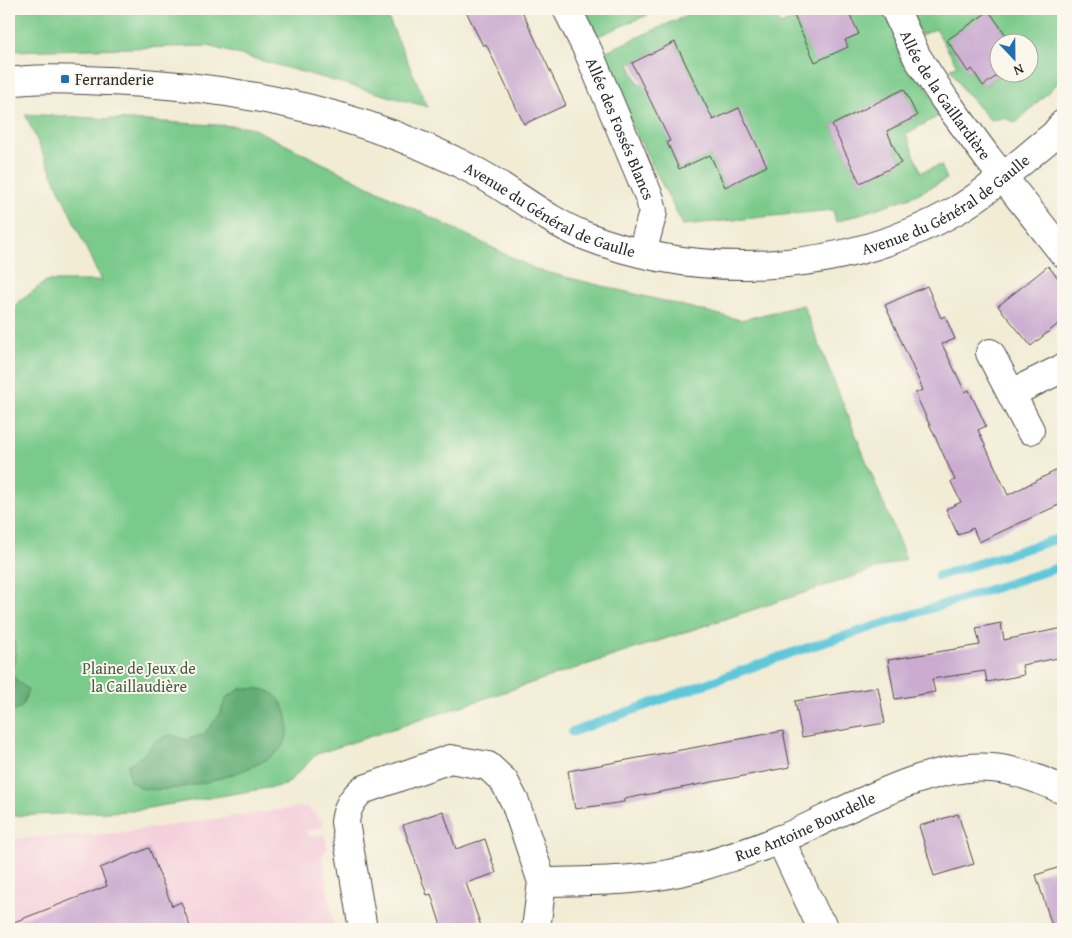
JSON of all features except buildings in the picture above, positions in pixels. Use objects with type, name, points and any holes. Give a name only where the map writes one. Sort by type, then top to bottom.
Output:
[{"type":"street","name":"Allée des Fossés Blancs","points":[[567,9],[588,51],[650,199],[653,212],[642,252]]},
{"type":"street","name":"Allée de la Gaillardière","points":[[895,9],[917,57],[1002,176],[1063,253]]},
{"type":"street","name":"Avenue du Général de Gaulle","points":[[9,82],[65,79],[148,82],[217,90],[303,106],[385,132],[477,172],[579,234],[642,252],[687,262],[733,265],[796,262],[850,253],[910,233],[958,210],[1054,135],[1063,124]]},
{"type":"street","points":[[990,353],[1030,430]]},
{"type":"street","points":[[1012,393],[1063,368]]},
{"type":"street","points":[[363,929],[345,822],[346,810],[362,790],[450,759],[488,766],[504,781],[515,802],[542,882],[536,929]]},
{"type":"street","name":"Rue Antoine Bourdelle","points":[[542,882],[629,880],[663,876],[696,868],[780,839],[909,782],[949,771],[990,767],[1031,775],[1063,790]]},
{"type":"street","points":[[780,839],[816,916],[825,929]]},
{"type":"shaded area","points":[[306,806],[322,821],[323,827],[307,831],[309,837],[324,834],[328,848],[322,856],[334,929],[9,929],[9,839],[117,833]]},
{"type":"green space","points":[[9,9],[384,9],[428,107],[208,46],[9,51]]},
{"type":"green space","points":[[581,9],[612,9],[613,11],[617,9],[662,9],[593,38]]},
{"type":"green space","points":[[701,9],[773,9],[780,25],[795,18],[813,55],[858,34],[847,9],[883,9],[942,114],[906,134],[921,172],[941,165],[947,179],[911,197],[836,222],[833,210],[683,225],[623,108],[600,54]],"holes":[[[675,42],[700,95],[642,83],[639,85],[629,64]],[[904,89],[917,116],[887,131],[901,163],[860,183],[832,125]],[[738,108],[766,166],[725,187],[710,155],[679,169],[667,142]]]},
{"type":"green space","points":[[926,9],[1063,9],[1063,78],[1016,123],[1005,118],[990,120],[964,91],[950,68],[957,66],[936,29],[921,35],[911,17]]},
{"type":"green space","name":"Plaine de Jeux de la Caillaudière","points":[[25,114],[250,127],[537,270],[741,320],[803,305],[906,559],[317,754],[286,785],[130,811],[9,816],[9,310],[46,281],[101,281]]},
{"type":"green space","points":[[9,640],[14,642],[16,659],[11,669],[12,676],[28,690],[22,707],[9,712]]},
{"type":"green space","points":[[242,688],[265,690],[272,693],[283,706],[288,723],[288,732],[282,747],[272,756],[218,779],[177,788],[144,789],[129,780],[128,765],[144,755],[155,741],[170,735],[187,740],[204,734],[220,714],[226,698]]},
{"type":"waterway","points":[[938,576],[1063,537]]},
{"type":"waterway","points":[[572,732],[788,654],[1063,566]]},
{"type":"place","name":"Ferranderie","points":[[65,79]]}]
